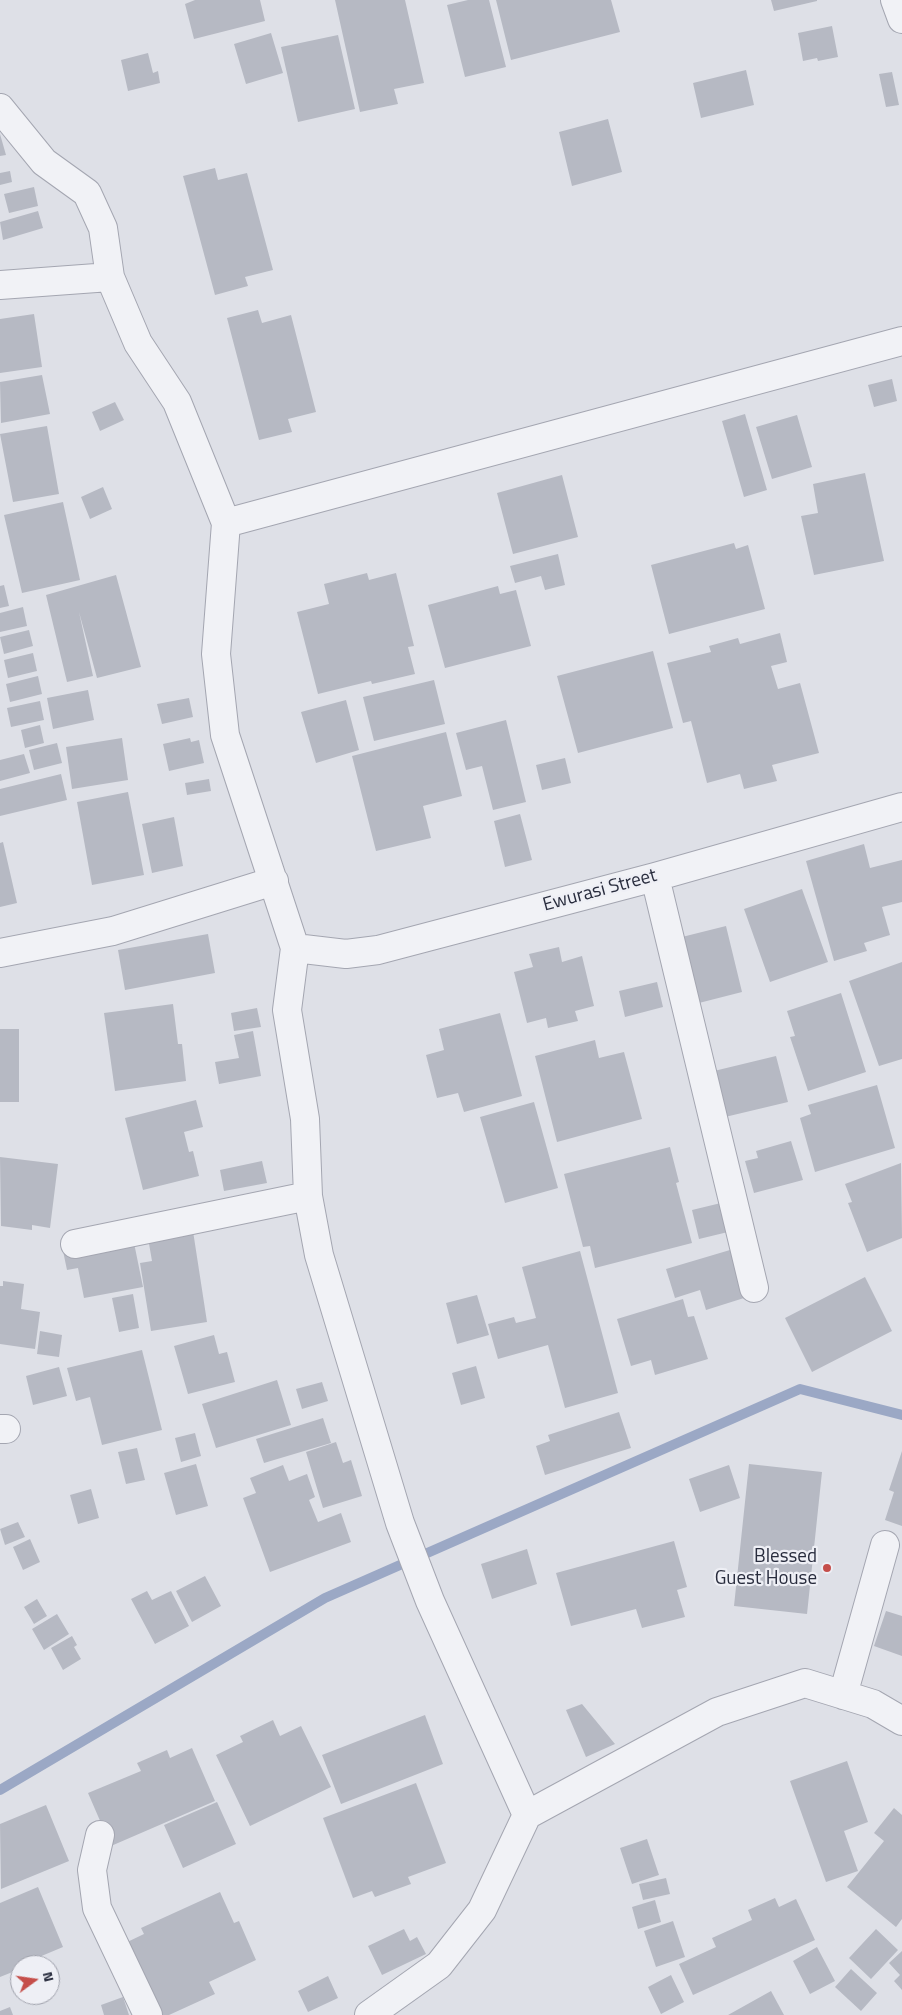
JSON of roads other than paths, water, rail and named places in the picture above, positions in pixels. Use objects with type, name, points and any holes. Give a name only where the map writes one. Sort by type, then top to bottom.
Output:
[{"type":"street","points":[[895,0],[902,19]]},
{"type":"street","points":[[0,108],[44,162],[87,193],[103,228],[110,277],[138,344],[177,402],[226,523],[216,654],[225,736],[295,948],[287,1010],[305,1119],[308,1196],[321,1264],[400,1523],[430,1601],[528,1815]]},
{"type":"street","points":[[0,284],[110,277]]},
{"type":"street","points":[[226,523],[902,341]]},
{"type":"street","name":"Ewurasi Street","points":[[295,948],[346,954],[378,950],[655,877],[902,807]]},
{"type":"street","points":[[655,877],[754,1288]]},
{"type":"street","points":[[0,952],[113,931],[274,881]]},
{"type":"street","points":[[75,1244],[308,1196]]},
{"type":"street","points":[[842,1694],[885,1545]]},
{"type":"street","points":[[369,2015],[439,1965],[482,1910],[528,1815],[717,1712],[805,1683],[872,1704],[902,1721]]},
{"type":"street","points":[[100,1835],[92,1870],[97,1908],[148,2015]]},
{"type":"waterway","points":[[0,1790],[325,1598],[800,1389],[902,1415]]},
{"type":"place","name":"Blessed Guest House","points":[[827,1568]]}]
